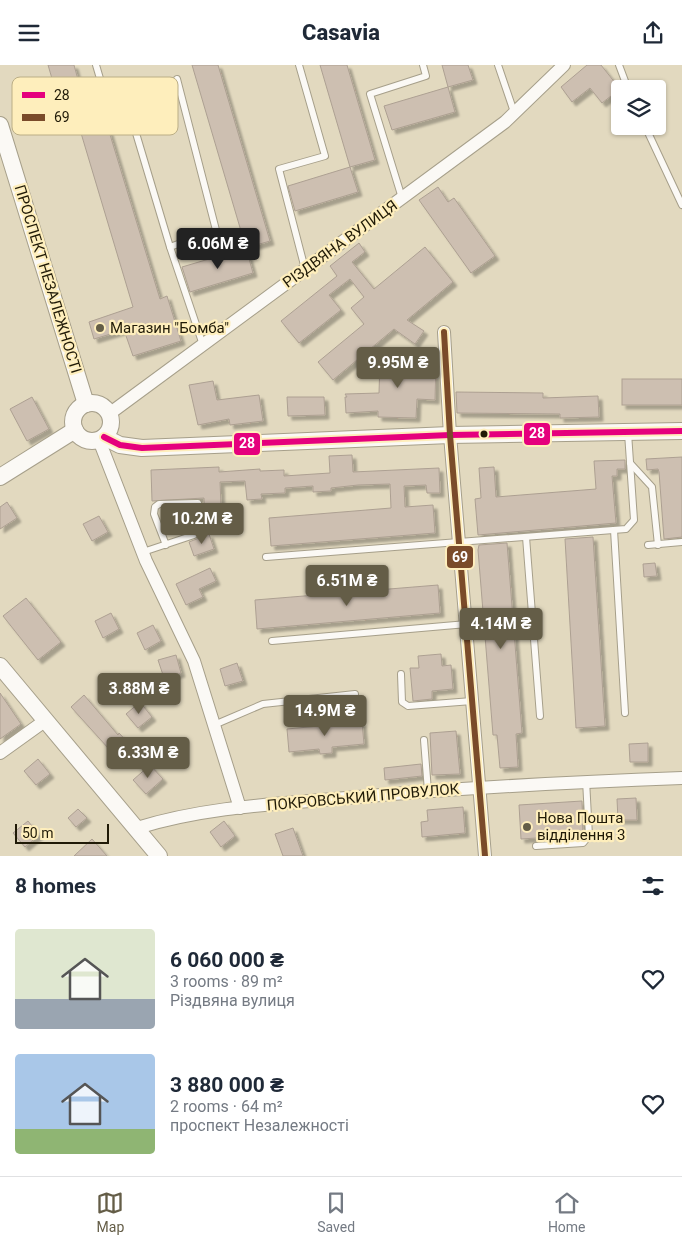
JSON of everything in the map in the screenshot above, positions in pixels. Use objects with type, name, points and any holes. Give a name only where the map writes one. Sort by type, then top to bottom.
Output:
[{"type":"street","name":"РІЗДВЯНА ВУЛИЦЯ","points":[[109,414],[505,122],[564,65]]},
{"type":"street","name":"ПРОСПЕКТ НЕЗАЛЕЖНОСТІ","points":[[0,125],[5,158],[86,405]]},
{"type":"street","points":[[444,333],[450,435],[485,856]]},
{"type":"street","points":[[101,438],[110,429],[109,414],[97,404],[81,407],[74,417],[75,429],[88,440],[101,438],[120,445],[142,448],[450,435],[682,431]]},
{"type":"street","points":[[0,477],[75,429]]},
{"type":"street","points":[[101,438],[143,552],[194,661],[240,808]]},
{"type":"street","points":[[0,665],[159,856]]},
{"type":"street","points":[[0,753],[46,719]]},
{"type":"street","name":"ПОКРОВСЬКИЙ ПРОВУЛОК","points":[[137,828],[160,821],[240,808],[480,787],[682,778]]},
{"type":"lane","points":[[96,65],[100,77]]},
{"type":"lane","points":[[299,65],[325,155],[278,169],[305,269]]},
{"type":"lane","points":[[402,198],[370,94],[426,77],[423,65]]},
{"type":"lane","points":[[498,65],[514,112]]},
{"type":"lane","points":[[619,65],[625,80]]},
{"type":"lane","points":[[170,247],[216,230],[178,83]]},
{"type":"lane","points":[[137,135],[170,247],[203,345]]},
{"type":"lane","points":[[649,135],[682,205]]},
{"type":"lane","points":[[266,557],[626,529],[634,520],[627,432]]},
{"type":"lane","points":[[630,463],[652,487],[658,545]]},
{"type":"lane","points":[[143,552],[166,545],[198,532],[201,522],[198,503],[159,504],[154,507],[154,514],[166,545]]},
{"type":"lane","points":[[614,530],[625,713]]},
{"type":"lane","points":[[526,537],[540,716]]},
{"type":"lane","points":[[648,545],[682,543]]},
{"type":"lane","points":[[272,641],[467,624]]},
{"type":"lane","points":[[401,674],[402,702],[408,706],[473,701]]},
{"type":"lane","points":[[214,725],[263,704],[356,694]]},
{"type":"lane","points":[[424,740],[428,791]]},
{"type":"lane","points":[[536,846],[583,843],[587,840],[589,836],[586,776]]},
{"type":"building","points":[[48,65],[74,65],[77,77],[52,77]]},
{"type":"building","points":[[192,65],[218,65],[270,241],[246,248]]},
{"type":"building","points":[[320,65],[347,65],[375,160],[350,167]]},
{"type":"building","points":[[442,65],[468,65],[473,80],[448,87]]},
{"type":"building","points":[[587,65],[601,65],[613,80],[611,80],[611,96],[602,103],[590,88],[572,102],[561,87]]},
{"type":"building","points":[[448,87],[455,112],[392,130],[384,106]]},
{"type":"building","points":[[82,135],[110,135],[160,299],[167,296],[181,341],[133,356],[124,330],[94,339],[89,322],[133,307]]},
{"type":"building","points":[[350,167],[358,192],[295,211],[288,186]]},
{"type":"building","points":[[438,187],[448,202],[454,198],[495,256],[471,273],[419,200]]},
{"type":"building","points":[[359,243],[365,252],[352,262],[374,289],[425,247],[453,282],[407,320],[424,331],[415,344],[394,329],[333,380],[318,362],[364,324],[351,308],[364,297],[350,279],[329,295],[341,310],[299,343],[281,321],[337,276],[330,266]]},
{"type":"building","points":[[246,248],[253,273],[190,292],[182,267]]},
{"type":"building","points":[[380,359],[436,360],[435,400],[417,399],[416,418],[378,417],[378,411],[346,413],[345,397],[347,397],[345,394],[379,393]]},
{"type":"building","points":[[622,379],[682,379],[682,405],[622,405]]},
{"type":"building","points":[[213,381],[217,400],[259,395],[263,421],[230,425],[229,419],[198,425],[189,385]]},
{"type":"building","points":[[456,392],[543,393],[543,398],[598,396],[599,417],[560,418],[560,414],[457,413]]},
{"type":"building","points":[[32,397],[49,429],[27,441],[10,409]]},
{"type":"building","points":[[287,397],[324,397],[325,415],[288,416]]},
{"type":"building","points":[[352,455],[353,472],[439,468],[440,493],[427,493],[426,485],[404,486],[405,507],[433,505],[435,533],[271,546],[269,518],[391,508],[390,484],[358,485],[331,488],[331,491],[313,492],[313,486],[285,488],[285,493],[261,494],[262,499],[247,500],[245,481],[220,482],[222,528],[205,529],[204,498],[152,501],[151,470],[219,467],[219,472],[260,469],[260,471],[284,470],[284,476],[330,473],[329,456]]},
{"type":"building","points":[[682,457],[682,537],[664,539],[659,472],[658,469],[647,470],[646,459]]},
{"type":"building","points":[[625,460],[625,469],[617,469],[617,476],[612,476],[616,523],[478,535],[475,499],[481,498],[479,468],[494,467],[496,497],[596,489],[594,461]]},
{"type":"building","points":[[7,502],[17,518],[0,529],[0,507]]},
{"type":"building","points":[[99,516],[108,532],[92,541],[83,524]]},
{"type":"building","points":[[209,534],[214,549],[194,556],[189,542]]},
{"type":"building","points":[[593,537],[605,726],[576,728],[565,539]]},
{"type":"building","points":[[507,543],[522,733],[516,734],[518,767],[500,768],[497,735],[493,735],[478,550],[479,545]]},
{"type":"building","points":[[655,563],[657,576],[644,577],[643,564]]},
{"type":"building","points":[[210,568],[216,581],[199,589],[203,597],[186,605],[176,584]]},
{"type":"building","points":[[438,585],[440,613],[257,629],[255,600]]},
{"type":"building","points":[[26,598],[61,642],[38,660],[3,616]]},
{"type":"building","points":[[111,613],[119,629],[103,638],[95,621]]},
{"type":"building","points":[[153,625],[161,641],[145,650],[137,633]]},
{"type":"building","points":[[441,654],[442,666],[451,665],[453,689],[432,691],[432,699],[413,701],[410,668],[419,668],[418,656]]},
{"type":"building","points":[[176,655],[181,673],[164,678],[158,660]]},
{"type":"building","points":[[237,663],[243,681],[225,686],[220,669]]},
{"type":"building","points":[[0,693],[21,724],[0,739]]},
{"type":"building","points":[[84,695],[118,735],[119,733],[132,747],[118,759],[71,707]]},
{"type":"building","points":[[140,702],[152,717],[138,728],[126,714]]},
{"type":"building","points":[[362,722],[364,744],[332,747],[332,753],[320,754],[319,749],[289,752],[287,729]]},
{"type":"building","points":[[456,731],[460,774],[432,775],[430,733]]},
{"type":"building","points":[[648,743],[648,762],[630,762],[629,744]]},
{"type":"building","points":[[38,759],[50,774],[36,785],[24,771]]},
{"type":"building","points":[[421,764],[422,776],[385,780],[384,768]]},
{"type":"building","points":[[150,765],[163,779],[146,794],[133,780]]},
{"type":"building","points":[[636,798],[637,820],[618,820],[617,799]]},
{"type":"building","points":[[582,801],[583,835],[521,839],[519,805]]},
{"type":"building","points":[[463,807],[465,833],[422,837],[421,822],[428,821],[427,810]]},
{"type":"building","points":[[78,809],[87,818],[76,827],[68,818]]},
{"type":"building","points":[[28,821],[39,835],[25,847],[13,833]]},
{"type":"building","points":[[224,821],[235,836],[221,847],[210,832]]},
{"type":"building","points":[[293,828],[303,856],[283,856],[275,834]]},
{"type":"building","points":[[92,839],[107,856],[74,856]]},
{"type":"transit line","name":"69","points":[[444,332],[450,435],[485,856]]},
{"type":"transit line","name":"28","points":[[104,437],[120,445],[142,448],[450,435],[682,431]]},
{"type":"place","name":"Магазин \"Бомба\"","points":[[100,328]]},
{"type":"place","name":"Нова Пошта відділення 3","points":[[527,827]]}]
